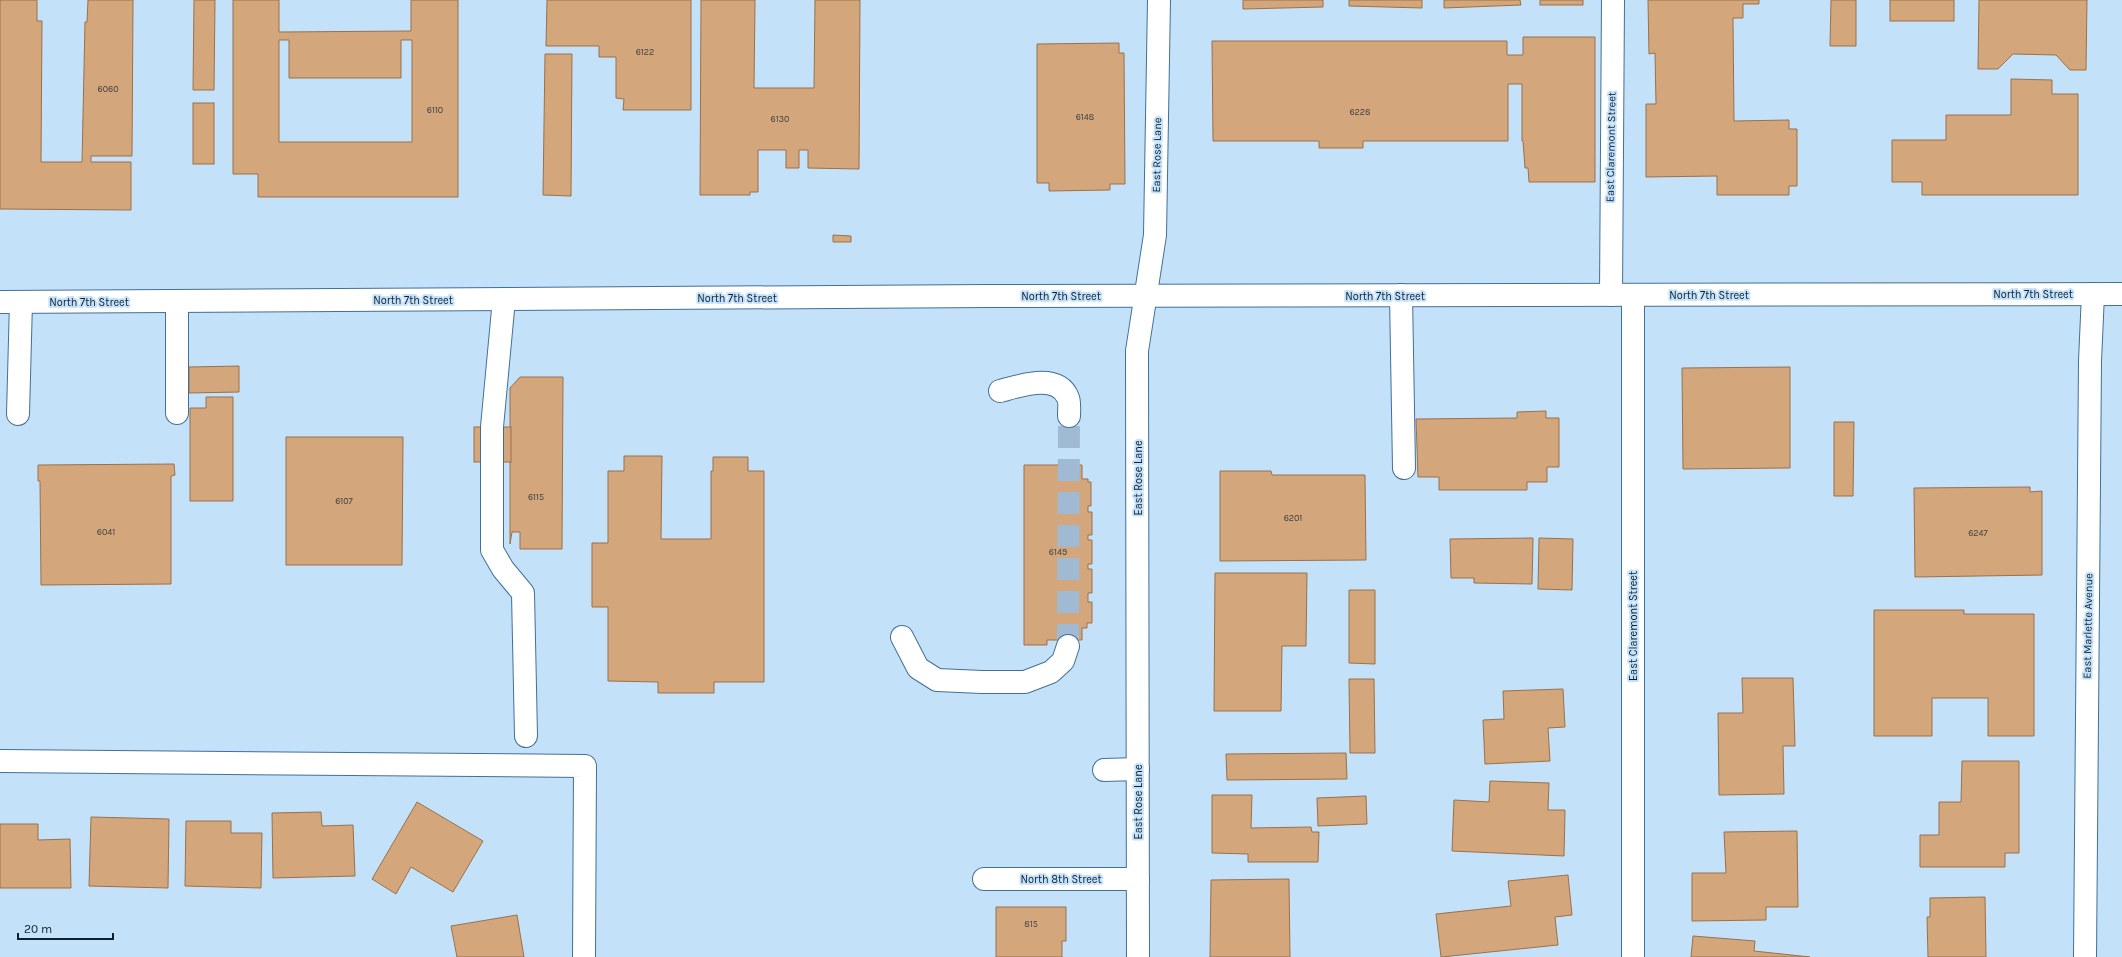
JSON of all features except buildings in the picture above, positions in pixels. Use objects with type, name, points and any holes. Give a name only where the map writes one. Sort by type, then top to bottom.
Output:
[{"type":"street","name":"East Rose Lane","points":[[1138,957],[1138,351],[1155,235],[1159,0]]},
{"type":"street","name":"East Claremont Street","points":[[1611,295],[1613,0]]},
{"type":"street","name":"East Marlette Avenue","points":[[2085,957],[2090,361],[2093,294]]},
{"type":"street","name":"North 7th Street","points":[[10,302],[1402,295],[2122,294]]},
{"type":"street","points":[[1402,295],[1404,468]]},
{"type":"street","name":"East Claremont Street","points":[[1633,295],[1633,957]]},
{"type":"street","points":[[504,299],[492,427],[492,550],[503,569],[523,593],[526,736]]},
{"type":"street","points":[[178,301],[178,413]]},
{"type":"street","points":[[10,302],[18,414]]},
{"type":"street","points":[[1000,391],[1023,384],[1042,382],[1058,386],[1068,398],[1069,416]]},
{"type":"street","points":[[902,637],[918,668],[937,680],[1025,682],[1051,672],[1063,661],[1068,646]]},
{"type":"street","points":[[0,761],[585,766],[584,957]]},
{"type":"street","points":[[1104,770],[1138,769]]},
{"type":"street","name":"North 8th Street","points":[[984,879],[1138,879]]},
{"type":"tunnel","points":[[1068,646],[1069,416]]}]
